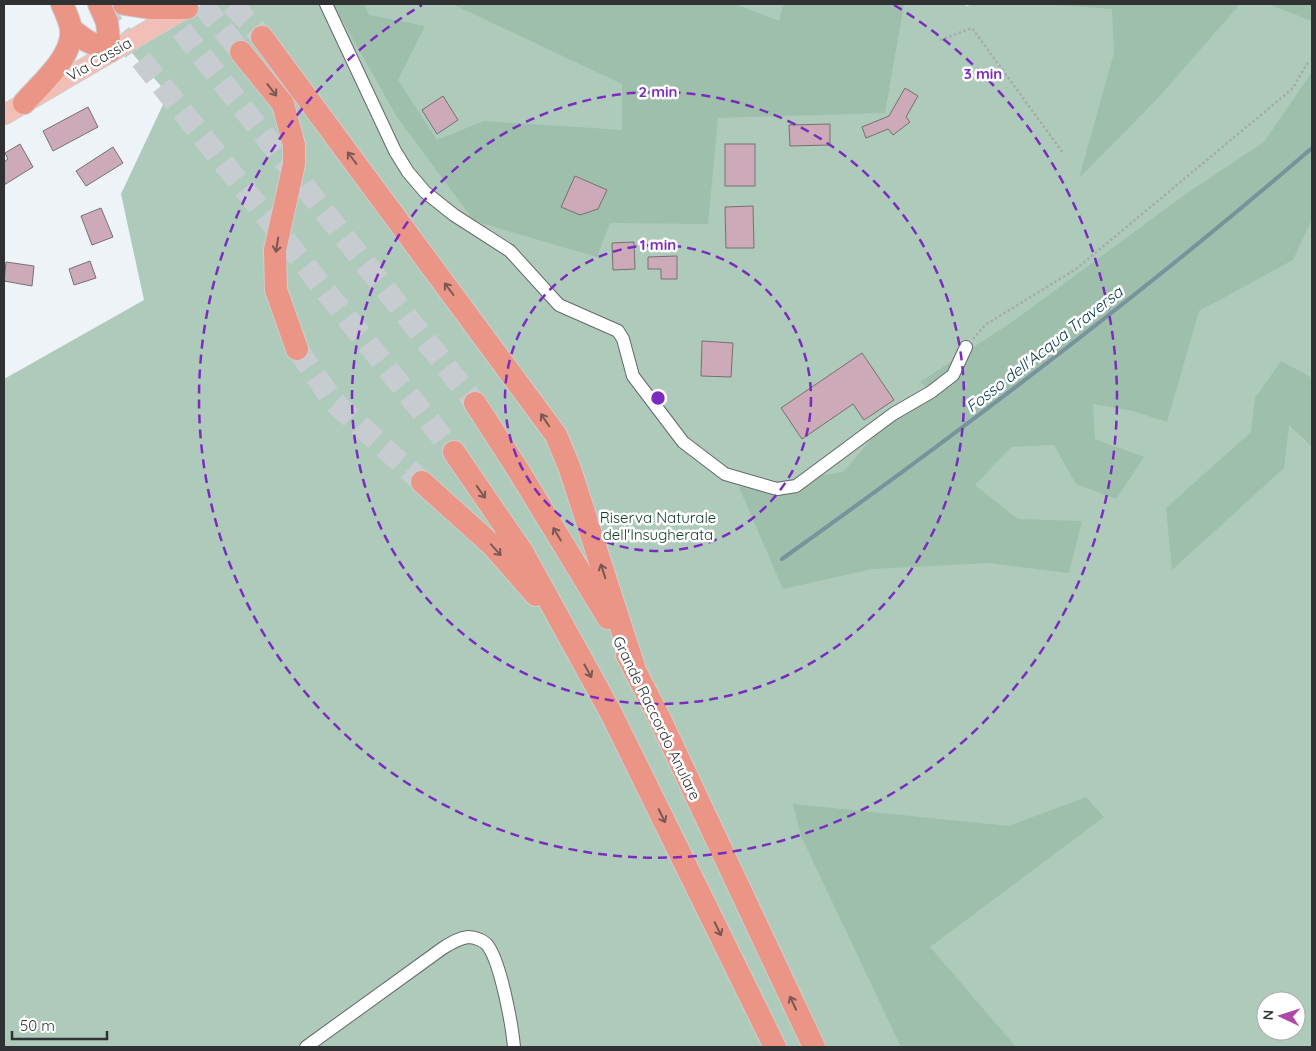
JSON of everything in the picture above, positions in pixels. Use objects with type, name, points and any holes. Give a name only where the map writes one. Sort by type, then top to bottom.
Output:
[{"type":"highway","points":[[62,4],[72,30],[87,41],[110,51],[107,22],[99,4]]},
{"type":"highway","points":[[124,4],[150,8],[191,6]]},
{"type":"highway","points":[[24,103],[67,51],[72,30]]},
{"type":"highway","points":[[262,37],[556,435],[570,470],[634,667]]},
{"type":"highway","points":[[242,52],[283,104],[294,145],[294,164],[275,250],[276,290],[297,349]]},
{"type":"highway","name":"Grande Raccordo Anulare","points":[[475,403],[598,600],[634,667],[814,1047]]},
{"type":"highway","points":[[454,452],[523,553],[611,713],[775,1047]]},
{"type":"highway","points":[[422,482],[492,546],[564,628]]},
{"type":"main road","name":"Via Cassia","points":[[4,115],[110,51],[191,6]]},
{"type":"street","points":[[326,4],[375,104],[391,143],[408,172],[441,206],[510,251],[560,305],[618,331],[623,339],[631,372],[642,390],[683,442],[725,474],[777,489],[796,486],[893,414],[931,392],[953,375],[966,347]]},
{"type":"street","points":[[306,1047],[443,948],[468,937],[478,939],[488,945],[492,953],[502,986],[514,1047]]},
{"type":"path","points":[[940,40],[972,28],[1063,153]]},
{"type":"path","points":[[966,347],[985,325],[1076,269],[1292,89],[1307,64],[1312,62]]},
{"type":"green space","name":"Riserva Naturale dell'Insugherata","points":[[210,4],[963,4],[967,6],[973,4],[1312,4],[1312,1047],[4,1047],[4,379],[144,300],[121,194],[168,94],[131,52]]},
{"type":"green space","points":[[333,4],[365,4],[369,15],[425,26],[398,80],[437,140],[484,121],[622,130],[622,84],[452,4],[735,4],[779,21],[783,4],[904,4],[885,113],[718,118],[708,224],[610,223],[597,257],[474,221],[397,117]]},
{"type":"green space","points":[[1043,4],[1240,4],[1158,98],[1079,178],[1114,53],[1112,9]]},
{"type":"green space","points":[[1268,4],[1312,4],[1312,21]]},
{"type":"green space","points":[[1312,72],[1312,219],[1293,260],[1199,311],[1167,422],[1133,411],[1093,404],[1095,439],[1144,457],[1116,499],[1076,484],[1054,445],[1011,447],[975,485],[1018,519],[1082,521],[1069,573],[989,563],[872,569],[783,589],[739,487],[843,472],[893,414],[931,392],[920,382],[1015,320],[1183,196],[1264,142]]},
{"type":"green space","points":[[1281,361],[1312,378],[1312,447],[1289,425],[1284,468],[1172,570],[1166,508],[1251,432],[1255,398]]},
{"type":"green space","points":[[1086,797],[1104,817],[930,947],[1016,1047],[901,1047],[801,836],[793,804],[1009,826]]},
{"type":"building","points":[[905,88],[918,96],[906,117],[910,122],[893,135],[888,129],[866,138],[862,127],[889,116]]},
{"type":"building","points":[[443,96],[458,120],[437,134],[422,110]]},
{"type":"building","points":[[88,107],[98,127],[53,151],[43,131]]},
{"type":"building","points":[[830,124],[830,145],[790,146],[789,125]]},
{"type":"building","points":[[20,144],[33,167],[4,185],[4,162],[8,159],[5,153]]},
{"type":"building","points":[[725,144],[755,144],[755,186],[725,186]]},
{"type":"building","points":[[113,147],[123,163],[86,186],[76,171]]},
{"type":"building","points":[[575,176],[607,190],[598,209],[580,215],[561,207]]},
{"type":"building","points":[[753,206],[754,248],[726,248],[725,207]]},
{"type":"building","points":[[101,208],[113,237],[92,245],[81,216]]},
{"type":"building","points":[[634,242],[635,269],[613,270],[612,243]]},
{"type":"building","points":[[677,256],[677,279],[661,279],[661,269],[648,269],[648,257]]},
{"type":"building","points":[[90,261],[96,278],[74,285],[69,269]]},
{"type":"building","points":[[6,262],[34,266],[32,286],[4,281]]},
{"type":"building","points":[[702,341],[733,343],[731,377],[701,376]]},
{"type":"building","points":[[862,353],[894,400],[864,420],[853,404],[802,439],[781,408]]},
{"type":"waterway","name":"Fosso dell'Acqua Traversa","points":[[782,559],[985,410],[1118,308],[1312,148]]},
{"type":"tunnel","points":[[161,4],[475,403]]},
{"type":"tunnel","points":[[202,4],[241,52]]},
{"type":"tunnel","points":[[232,4],[262,37]]},
{"type":"tunnel","points":[[100,8],[454,452]]},
{"type":"tunnel","points":[[297,349],[334,402],[422,482]]}]
